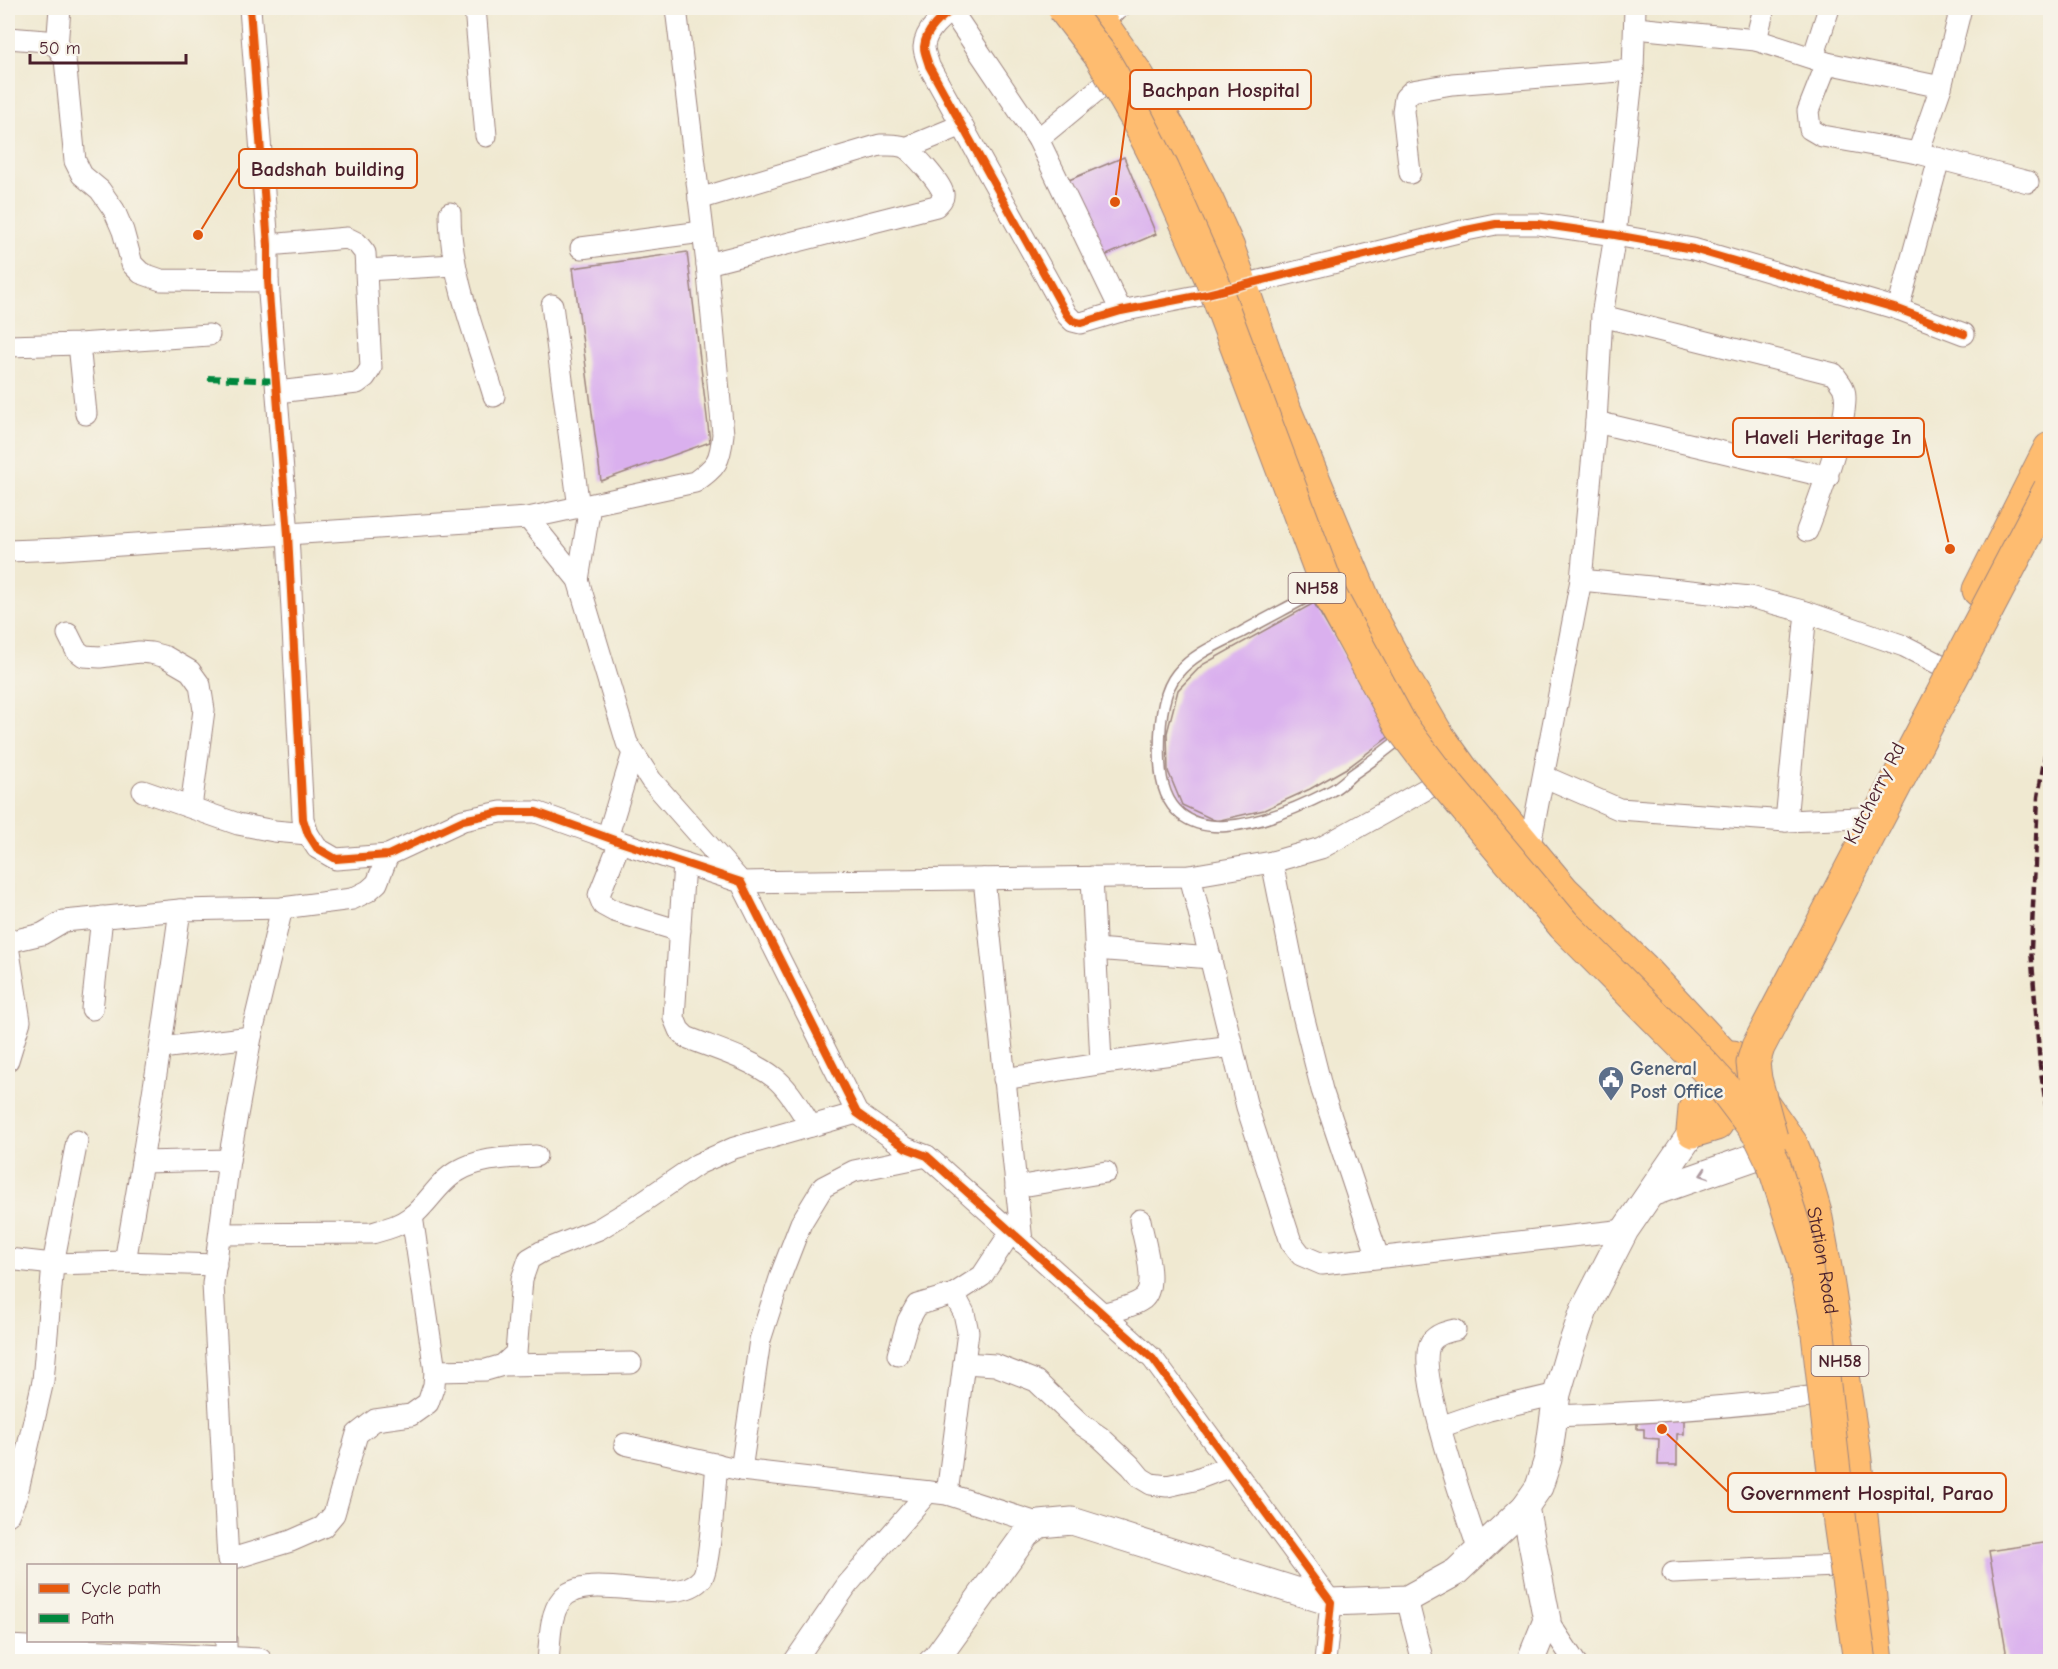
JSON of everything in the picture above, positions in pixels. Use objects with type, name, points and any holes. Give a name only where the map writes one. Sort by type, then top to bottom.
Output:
[{"type":"highway","name":"NH58","points":[[1054,8],[1068,24],[1107,82],[1148,160],[1207,294],[1318,591],[1350,653],[1400,739],[1530,850],[1563,891],[1642,968],[1738,1070]]},
{"type":"highway","points":[[1064,8],[1101,56],[1163,170],[1212,280],[1330,595],[1401,726],[1435,771],[1564,925],[1726,1090],[1760,1135],[1773,1162],[1804,1258],[1818,1334],[1840,1523],[1860,1662]]},
{"type":"highway","name":"NH58","points":[[1097,10],[1177,142],[1208,201],[1242,285],[1285,411],[1369,613],[1408,687],[1437,735],[1447,777],[1496,862],[1551,924],[1719,1098]]},
{"type":"highway","points":[[1097,10],[1130,82],[1171,153],[1211,242],[1324,540],[1350,598],[1406,708],[1446,765],[1507,842],[1579,923],[1715,1057],[1763,1110]]},
{"type":"highway","name":"Kutcherry Rd","points":[[1738,1070],[1764,1009],[1860,818],[2050,450]]},
{"type":"highway","points":[[1870,1662],[1830,1345],[1813,1248],[1767,1128],[1753,1063],[1758,1047],[2050,489]]},
{"type":"highway","points":[[1693,1131],[1716,1124],[1719,1098],[1738,1070],[1778,1034],[1941,728],[2050,514]]},
{"type":"highway","name":"Station Road","points":[[1738,1070],[1791,1144],[1805,1178],[1815,1213],[1854,1452],[1877,1662]]},
{"type":"highway","name":"Station Road","points":[[1719,1098],[1757,1156],[1771,1183],[1787,1227],[1804,1298],[1848,1662]]},
{"type":"street","points":[[57,47],[60,8]]},
{"type":"street","points":[[250,8],[288,535],[303,819],[308,834],[317,848],[336,859],[388,855],[463,820],[501,812],[536,812],[741,882],[1190,876],[1272,862],[1321,848],[1447,777]]},
{"type":"street","points":[[475,8],[486,136]]},
{"type":"street","points":[[8,551],[528,518],[695,482],[714,468],[722,448],[723,434],[707,264],[676,8]]},
{"type":"street","points":[[1756,40],[1764,8]]},
{"type":"street","points":[[1829,8],[1808,111],[1810,129],[1821,136],[1918,153],[2028,182]]},
{"type":"street","points":[[1918,153],[1941,87],[1959,8]]},
{"type":"street","points":[[1121,311],[1038,139],[952,9],[933,26],[927,35],[924,47],[929,66],[1067,315],[1073,321],[1081,323],[1121,311],[1207,294],[1466,230],[1496,224],[1538,224],[1693,249],[1898,309],[1964,334]]},
{"type":"street","points":[[1530,850],[1581,580],[1596,422],[1602,316],[1615,235],[1633,70],[1636,18],[1756,40],[1820,60],[1941,87]]},
{"type":"street","points":[[8,38],[46,41],[57,47],[65,59],[75,161],[82,175],[100,190],[114,210],[123,231],[132,264],[141,273],[161,280],[268,281]]},
{"type":"street","points":[[1410,173],[1403,111],[1405,98],[1412,91],[1452,84],[1633,70]]},
{"type":"street","points":[[1038,139],[1107,82]]},
{"type":"street","points":[[906,148],[962,125]]},
{"type":"street","points":[[699,199],[880,146],[894,144],[906,148],[939,184],[943,193],[942,200],[936,206],[707,264]]},
{"type":"street","points":[[1898,309],[1940,159]]},
{"type":"street","points":[[450,213],[450,234],[455,265],[494,396]]},
{"type":"street","points":[[581,248],[702,232]]},
{"type":"street","points":[[268,244],[346,238],[357,243],[365,254],[366,270],[371,368],[365,377],[357,383],[277,393]]},
{"type":"street","points":[[366,270],[455,265]]},
{"type":"street","points":[[552,305],[585,507],[578,580]]},
{"type":"street","points":[[1602,316],[1702,339],[1834,374],[1845,391],[1844,409],[1828,477],[1807,531]]},
{"type":"street","points":[[8,345],[79,344],[209,335]]},
{"type":"street","points":[[79,344],[86,414]]},
{"type":"street","points":[[1596,422],[1828,477]]},
{"type":"street","points":[[528,518],[578,580],[627,743],[651,780],[741,882],[857,1113],[906,1148],[927,1156],[1153,1359],[1331,1602],[1325,1662]]},
{"type":"street","points":[[1581,580],[1750,597],[1806,612],[1905,646],[1941,665]]},
{"type":"street","points":[[1786,821],[1806,612]]},
{"type":"street","points":[[68,634],[76,650],[84,656],[151,653],[166,657],[190,671],[200,685],[204,710],[191,807]]},
{"type":"street","points":[[633,753],[599,895],[603,905],[614,911],[680,931]]},
{"type":"street","points":[[1545,777],[1619,809],[1786,821],[1860,818]]},
{"type":"street","points":[[143,790],[238,824],[274,831],[308,834]]},
{"type":"street","points":[[8,1060],[20,1021],[8,944],[42,934],[64,921],[180,910],[282,908],[352,899],[368,891],[377,883],[388,855]]},
{"type":"street","points":[[1272,862],[1303,1014],[1322,1089],[1378,1257]]},
{"type":"street","points":[[684,863],[675,1018],[680,1030],[686,1037],[756,1066],[776,1079],[811,1126]]},
{"type":"street","points":[[1190,876],[1247,1107],[1291,1242],[1301,1255],[1322,1264],[1626,1230]]},
{"type":"street","points":[[1092,877],[1101,1063]]},
{"type":"street","points":[[898,1355],[908,1321],[917,1305],[954,1294],[982,1276],[1017,1237],[1016,1187],[984,879]]},
{"type":"street","points":[[282,908],[252,1037],[229,1160],[213,1284],[228,1563],[323,1527],[334,1514],[357,1434],[375,1420],[411,1415],[428,1403],[434,1385],[435,1371],[412,1216]]},
{"type":"street","points":[[124,1262],[161,1048],[180,910]]},
{"type":"street","points":[[92,1009],[102,917]]},
{"type":"street","points":[[1095,949],[1210,958]]},
{"type":"street","points":[[161,1048],[252,1037]]},
{"type":"street","points":[[1004,1079],[1101,1063],[1232,1046]]},
{"type":"street","points":[[503,1365],[516,1353],[522,1279],[529,1259],[599,1229],[636,1207],[698,1164],[734,1148],[857,1113]]},
{"type":"street","points":[[625,1444],[741,1470],[938,1493],[1040,1524],[1072,1521],[1331,1602],[1407,1599],[1456,1572],[1525,1507],[1539,1486],[1548,1459],[1555,1405],[1584,1310],[1626,1230],[1693,1131]]},
{"type":"street","points":[[8,1515],[17,1494],[43,1381],[53,1264],[77,1141]]},
{"type":"street","points":[[1651,1193],[1791,1144]]},
{"type":"street","points":[[220,1234],[372,1233],[396,1226],[412,1216],[455,1172],[474,1163],[536,1156]]},
{"type":"street","points":[[741,1470],[760,1340],[801,1223],[822,1186],[854,1171],[927,1156]]},
{"type":"street","points":[[142,1162],[229,1160]]},
{"type":"street","points":[[1016,1187],[1107,1172]]},
{"type":"street","points":[[1102,1314],[1131,1305],[1144,1298],[1150,1288],[1150,1274],[1140,1220]]},
{"type":"street","points":[[8,1259],[53,1264],[124,1262],[216,1265]]},
{"type":"street","points":[[794,1662],[847,1585],[938,1493],[968,1332],[964,1314],[954,1294]]},
{"type":"street","points":[[1455,1330],[1439,1334],[1430,1343],[1427,1356],[1440,1427],[1479,1551]]},
{"type":"street","points":[[435,1371],[486,1370],[503,1365],[632,1363]]},
{"type":"street","points":[[964,1363],[995,1365],[1036,1381],[1081,1424],[1131,1466],[1141,1478],[1151,1484],[1167,1486],[1194,1480],[1231,1466]]},
{"type":"street","points":[[1440,1427],[1489,1410],[1555,1405],[1669,1412],[1817,1396]]},
{"type":"street","points":[[548,1662],[554,1616],[561,1600],[570,1593],[589,1588],[674,1591],[691,1587],[704,1577],[708,1560],[717,1464]]},
{"type":"street","points":[[1525,1507],[1546,1620],[1575,1662]]},
{"type":"street","points":[[932,1662],[1026,1534],[1040,1524]]},
{"type":"street","points":[[1673,1573],[1836,1566]]},
{"type":"street","points":[[1407,1599],[1423,1662]]},
{"type":"street","points":[[1530,1662],[1546,1620]]},
{"type":"street","points":[[8,1649],[169,1659],[226,1650],[259,1662]]},
{"type":"lane","points":[[1318,591],[1202,653],[1177,674],[1166,697],[1159,736],[1160,773],[1169,801],[1187,820],[1209,826],[1233,826],[1268,818],[1333,790],[1400,739]]},
{"type":"building","points":[[1124,157],[1156,234],[1102,257],[1069,180]]},
{"type":"building","points":[[687,252],[710,442],[601,481],[573,268]]},
{"type":"building","points":[[1314,603],[1391,735],[1350,766],[1310,789],[1264,810],[1216,821],[1182,805],[1168,771],[1167,733],[1178,690],[1202,665]]},
{"type":"building","points":[[1637,1416],[1684,1417],[1684,1434],[1677,1434],[1677,1465],[1658,1465],[1659,1439],[1644,1438],[1644,1429],[1637,1429]]},
{"type":"building","points":[[2050,1542],[2050,1662],[2008,1662],[1989,1551]]},
{"type":"railway","points":[[2050,725],[2038,797],[2031,949],[2040,1065],[2050,1131]]},
{"type":"marked path","points":[[208,378],[277,381]]},
{"type":"cycle path","points":[[250,8],[288,535],[303,819],[308,834],[317,848],[336,859],[388,855],[463,820],[501,812],[536,812],[741,882],[857,1113],[906,1148],[927,1156],[1153,1359],[1331,1602],[1325,1662]]},
{"type":"cycle path","points":[[954,8],[927,35],[924,47],[929,66],[1067,315],[1073,321],[1081,323],[1121,311],[1207,294],[1466,230],[1496,224],[1538,224],[1693,249],[1898,309],[1964,334]]},
{"type":"place","name":"Bachpan Hospital","points":[[1115,202]]},
{"type":"place","name":"Badshah building","points":[[198,235]]},
{"type":"place","name":"Haveli Heritage In","points":[[1950,549]]},
{"type":"place","name":"General Post Office","points":[[1611,1102]]},
{"type":"place","name":"Government Hospital, Parao","points":[[1662,1429]]}]
